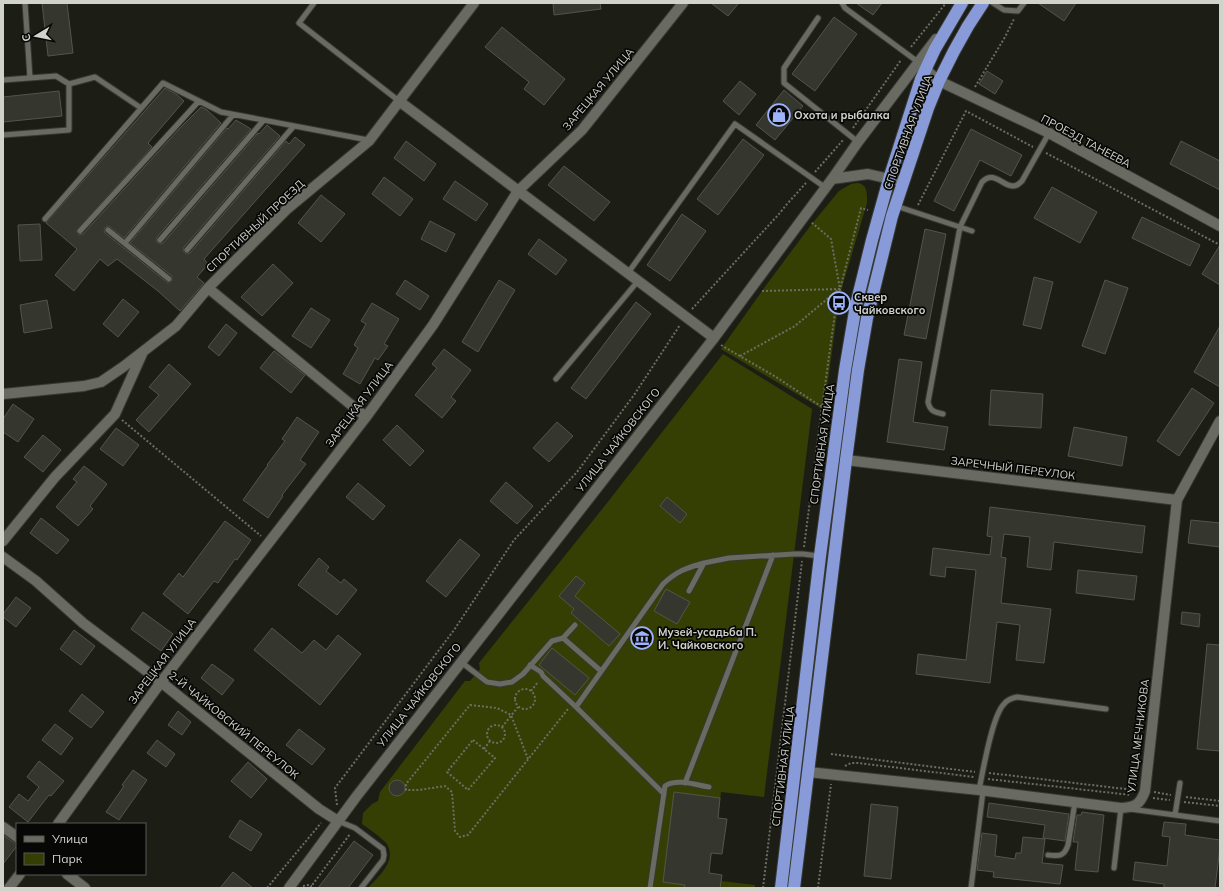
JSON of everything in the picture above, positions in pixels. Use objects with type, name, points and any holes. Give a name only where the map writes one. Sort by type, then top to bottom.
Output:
[{"type":"highway","name":"СПОРТИВНАЯ УЛИЦА","points":[[781,888],[820,556],[846,363],[856,305],[889,178],[921,79],[922,66],[935,49],[962,3]]},
{"type":"highway","name":"СПОРТИВНАЯ УЛИЦА","points":[[794,888],[846,460],[858,370],[867,318],[895,206],[939,80],[968,26],[983,3]]},
{"type":"street","name":"СПОРТИВНЫЙ ПРОЕЗД","points":[[3,394],[84,386],[101,382],[176,326],[208,288],[286,210],[369,141],[474,3]]},
{"type":"street","name":"ЗАРЕЦКАЯ УЛИЦА","points":[[59,823],[160,682],[366,417],[433,325],[518,191],[582,130],[684,3]]},
{"type":"street","name":"ПРОЕЗД ТАНЕЕВА","points":[[922,66],[939,80],[1049,134],[1220,226]]},
{"type":"street","name":"УЛИЦА ЧАЙКОВСКОГО","points":[[289,888],[338,821],[714,338],[832,180],[858,142],[922,66]]},
{"type":"street","points":[[399,101],[714,338]]},
{"type":"street","points":[[832,180],[868,174],[903,182]]},
{"type":"street","points":[[208,288],[366,417]]},
{"type":"street","points":[[3,541],[55,477],[115,414],[143,352]]},
{"type":"street","name":"УЛИЦА МЕЧНИКОВА","points":[[808,772],[981,790],[1120,808],[1131,807],[1138,804],[1143,798],[1145,791],[1177,500],[1220,422]]},
{"type":"street","name":"ЗАРЕЧНЫЙ ПЕРЕУЛОК","points":[[846,460],[1177,500]]},
{"type":"street","name":"2-Й ЧАЙКОВСКИЙ ПЕРЕУЛОК","points":[[3,557],[36,581],[83,623],[338,821]]},
{"type":"street","points":[[3,827],[16,836]]},
{"type":"street","points":[[9,888],[19,875]]},
{"type":"street","points":[[68,875],[85,888]]},
{"type":"lane","points":[[25,3],[30,78]]},
{"type":"lane","points":[[314,3],[298,23],[399,101]]},
{"type":"lane","points":[[842,3],[845,8],[922,66]]},
{"type":"lane","points":[[993,3],[1004,10],[1018,10],[1024,3]]},
{"type":"lane","points":[[818,18],[784,68],[784,83],[858,142]]},
{"type":"lane","points":[[3,80],[56,76],[69,84],[95,76],[141,108]]},
{"type":"lane","points":[[45,219],[163,83],[221,112],[369,141]]},
{"type":"lane","points":[[3,135],[70,130],[69,84]]},
{"type":"lane","points":[[80,231],[199,101]]},
{"type":"lane","points":[[125,243],[233,115]]},
{"type":"lane","points":[[160,240],[263,121]]},
{"type":"lane","points":[[628,273],[735,124],[826,188]]},
{"type":"lane","points":[[187,250],[293,127]]},
{"type":"lane","points":[[942,414],[935,412],[930,408],[928,402],[960,227],[982,182],[989,177],[1012,186],[1017,185],[1022,181],[1049,134]]},
{"type":"lane","points":[[895,206],[972,231]]},
{"type":"lane","points":[[108,230],[169,279]]},
{"type":"lane","points":[[556,379],[638,281]]},
{"type":"lane","points":[[574,705],[602,671],[663,584],[673,575],[685,569],[704,563],[729,558],[803,554],[820,556]]},
{"type":"lane","points":[[685,783],[773,555]]},
{"type":"lane","points":[[689,590],[704,563]]},
{"type":"lane","points":[[461,662],[487,682],[500,684],[512,682],[523,674],[552,641],[563,638],[575,625]]},
{"type":"lane","points":[[563,638],[602,671]]},
{"type":"lane","points":[[530,665],[541,672],[543,676],[664,794]]},
{"type":"lane","points":[[971,888],[982,773],[993,728],[998,712],[1003,704],[1010,699],[1017,697],[1106,710]]},
{"type":"lane","points":[[650,888],[665,786],[670,783],[677,782],[709,787]]},
{"type":"lane","points":[[1175,815],[1180,783]]},
{"type":"lane","points":[[1048,855],[1058,856],[1066,851],[1075,802]]},
{"type":"lane","points":[[1114,868],[1120,808],[1220,821]]},
{"type":"lane","points":[[338,821],[355,828],[382,849],[384,855],[383,860],[361,888]]},
{"type":"lane","points":[[967,888],[972,878]]},
{"type":"path","points":[[338,821],[335,788],[454,630],[514,540],[577,472],[634,395],[686,316],[779,214],[848,135],[906,53],[946,3]]},
{"type":"path","points":[[970,96],[1005,37],[1018,10]]},
{"type":"path","points":[[915,212],[966,111],[1220,245]]},
{"type":"path","points":[[763,888],[803,554],[834,313],[861,208],[880,213]]},
{"type":"path","points":[[811,222],[831,239],[840,288]]},
{"type":"path","points":[[759,292],[840,288]]},
{"type":"path","points":[[740,356],[795,326],[840,288]]},
{"type":"path","points":[[722,345],[776,377],[822,407]]},
{"type":"path","points":[[115,414],[268,542]]},
{"type":"path","points":[[531,691],[543,676]]},
{"type":"path","points":[[525,689],[531,691],[534,695],[535,701],[533,706],[523,710],[518,707],[514,702],[515,696],[519,691],[525,689]]},
{"type":"path","points":[[528,759],[511,715],[498,708],[470,705],[406,784],[406,790],[418,790],[445,786],[452,792],[455,831],[460,837],[468,835],[528,759],[574,705]]},
{"type":"path","points":[[502,727],[518,707]]},
{"type":"path","points":[[496,725],[502,727],[504,731],[503,740],[494,743],[490,741],[487,736],[487,730],[491,726],[496,725]]},
{"type":"path","points":[[473,740],[484,748],[495,758],[468,790],[447,772],[473,740]]},
{"type":"path","points":[[484,748],[490,741]]},
{"type":"path","points":[[831,754],[1220,801]]},
{"type":"path","points":[[267,888],[328,814]]},
{"type":"path","points":[[300,888],[304,885],[312,886],[310,888]]},
{"type":"green space","points":[[857,183],[865,187],[867,193],[867,203],[843,284],[838,307],[824,410],[721,349],[811,225],[839,191],[851,184]]},
{"type":"green space","name":"Музей-усадьба П. И. Чайковского","points":[[723,354],[812,409],[764,797],[721,792],[718,818],[727,819],[722,854],[712,853],[709,873],[722,875],[721,881],[755,885],[755,888],[368,888],[381,874],[390,856],[387,844],[362,824],[363,813],[372,804],[378,801],[380,792],[465,681],[470,681],[480,669],[479,663],[607,503]]},
{"type":"building","points":[[42,3],[67,3],[73,53],[48,56]]},
{"type":"building","points":[[553,3],[600,3],[601,9],[554,15]]},
{"type":"building","points":[[711,3],[739,3],[728,16]]},
{"type":"building","points":[[856,3],[882,3],[873,15]]},
{"type":"building","points":[[1038,3],[1076,3],[1064,21]]},
{"type":"building","points":[[834,17],[857,34],[815,91],[792,74]]},
{"type":"building","points":[[502,27],[565,79],[544,105],[524,89],[529,82],[485,47]]},
{"type":"building","points":[[987,71],[1003,81],[995,94],[979,84]]},
{"type":"building","points":[[740,81],[756,94],[739,115],[723,101]]},
{"type":"building","points":[[165,88],[176,94],[184,101],[148,143],[152,147],[76,231],[79,235],[83,234],[201,107],[207,110],[221,123],[124,238],[110,227],[107,226],[104,229],[105,233],[168,283],[172,281],[172,276],[130,243],[227,128],[228,129],[236,120],[251,129],[157,237],[156,241],[158,243],[163,243],[258,133],[259,134],[267,125],[280,136],[184,247],[183,251],[185,253],[190,253],[286,141],[289,144],[295,137],[305,145],[204,259],[208,264],[197,277],[204,283],[180,311],[158,291],[117,259],[108,266],[100,259],[74,291],[55,275],[77,249],[46,223]]},
{"type":"building","name":"Охота и рыбалка","points":[[784,90],[803,106],[775,140],[756,125]]},
{"type":"building","points":[[59,91],[62,116],[3,122],[3,97]]},
{"type":"building","points":[[971,129],[1022,155],[1011,176],[980,160],[954,211],[934,201]]},
{"type":"building","points":[[743,139],[764,155],[718,215],[697,199]]},
{"type":"building","points":[[406,141],[436,164],[424,181],[394,158]]},
{"type":"building","points":[[1181,141],[1220,161],[1220,190],[1170,164]]},
{"type":"building","points":[[564,166],[610,202],[594,221],[548,185]]},
{"type":"building","points":[[384,177],[413,199],[400,216],[372,194]]},
{"type":"building","points":[[455,181],[488,204],[476,221],[443,199]]},
{"type":"building","points":[[1052,187],[1097,212],[1080,243],[1034,218]]},
{"type":"building","points":[[321,195],[345,214],[321,242],[298,223]]},
{"type":"building","points":[[682,214],[706,231],[670,281],[647,265]]},
{"type":"building","points":[[1142,217],[1200,245],[1190,266],[1132,238]]},
{"type":"building","points":[[430,221],[455,234],[446,252],[421,239]]},
{"type":"building","points":[[40,224],[42,260],[20,261],[18,225]]},
{"type":"building","points":[[925,229],[946,234],[926,339],[904,335]]},
{"type":"building","points":[[539,239],[567,260],[556,275],[528,254]]},
{"type":"building","points":[[1220,245],[1220,285],[1202,274]]},
{"type":"building","points":[[273,264],[293,283],[262,316],[241,297]]},
{"type":"building","points":[[1034,277],[1053,282],[1041,329],[1023,325]]},
{"type":"building","points":[[405,280],[429,296],[420,310],[396,294]]},
{"type":"building","points":[[499,280],[515,290],[478,352],[462,342]]},
{"type":"building","points":[[1105,280],[1128,288],[1105,354],[1082,346]]},
{"type":"building","points":[[123,299],[139,312],[118,337],[103,324]]},
{"type":"building","points":[[47,300],[52,328],[24,333],[20,305]]},
{"type":"building","points":[[636,302],[651,314],[586,399],[571,388]]},
{"type":"building","points":[[372,303],[399,319],[384,344],[388,346],[378,360],[375,358],[360,384],[343,374],[358,348],[354,345],[366,324],[361,321]]},
{"type":"building","points":[[311,308],[330,320],[311,348],[292,336]]},
{"type":"building","points":[[226,324],[237,333],[219,356],[208,347]]},
{"type":"building","points":[[1220,326],[1220,387],[1194,372]]},
{"type":"building","points":[[444,349],[471,370],[451,397],[456,401],[442,418],[415,395],[437,368],[432,364]]},
{"type":"building","points":[[274,351],[305,375],[291,393],[260,368]]},
{"type":"building","points":[[899,359],[922,362],[913,422],[948,427],[944,450],[887,442]]},
{"type":"building","points":[[169,364],[191,384],[149,432],[136,420],[159,395],[149,387]]},
{"type":"building","points":[[1192,388],[1214,403],[1179,456],[1157,441]]},
{"type":"building","points":[[991,390],[1043,394],[1041,428],[989,425]]},
{"type":"building","points":[[13,404],[34,419],[18,442],[3,432],[3,419]]},
{"type":"building","points":[[297,417],[319,432],[300,460],[306,464],[282,495],[283,496],[268,518],[243,500],[285,441],[282,439]]},
{"type":"building","points":[[557,422],[573,436],[549,462],[533,448]]},
{"type":"building","points":[[397,425],[424,451],[410,466],[383,440]]},
{"type":"building","points":[[1074,427],[1127,437],[1122,466],[1068,456]]},
{"type":"building","points":[[116,428],[139,445],[123,466],[100,449]]},
{"type":"building","points":[[43,435],[61,450],[43,472],[24,457]]},
{"type":"building","points":[[84,466],[107,484],[90,506],[93,509],[78,526],[56,507],[77,482],[73,479]]},
{"type":"building","points":[[506,482],[533,506],[517,524],[490,501]]},
{"type":"building","points":[[358,483],[385,506],[373,520],[346,497]]},
{"type":"building","points":[[667,497],[687,514],[680,523],[660,506]]},
{"type":"building","points":[[990,507],[1145,526],[1142,553],[1054,542],[1051,570],[1027,567],[1030,537],[1004,534],[1001,557],[1006,558],[1001,603],[1051,609],[1044,663],[1016,660],[1020,625],[997,622],[990,683],[916,674],[918,654],[966,660],[976,570],[946,567],[945,577],[930,575],[933,548],[990,555],[992,537],[987,536]]},
{"type":"building","points":[[41,518],[69,540],[57,554],[30,533]]},
{"type":"building","points":[[1191,520],[1220,523],[1220,547],[1188,543]]},
{"type":"building","points":[[225,521],[251,540],[218,583],[214,581],[188,614],[163,594],[179,573],[183,577]]},
{"type":"building","points":[[460,539],[480,555],[446,597],[426,581]]},
{"type":"building","points":[[319,558],[329,567],[326,571],[341,583],[344,579],[357,590],[337,615],[298,585]]},
{"type":"building","points":[[1078,570],[1137,576],[1134,600],[1076,593]]},
{"type":"building","points":[[576,576],[585,583],[575,596],[620,634],[609,646],[571,613],[574,609],[559,596]]},
{"type":"building","points":[[666,589],[690,602],[677,624],[654,611]]},
{"type":"building","points":[[16,597],[31,608],[16,627],[3,617],[3,614]]},
{"type":"building","points":[[143,612],[173,634],[161,651],[131,629]]},
{"type":"building","points":[[1182,612],[1200,614],[1199,627],[1181,624]]},
{"type":"building","points":[[272,628],[302,653],[314,640],[326,650],[338,635],[361,654],[320,705],[254,650]]},
{"type":"building","points":[[74,630],[95,646],[81,665],[60,649]]},
{"type":"building","points":[[1207,644],[1220,645],[1220,751],[1197,749]]},
{"type":"building","points":[[552,648],[589,678],[575,695],[539,665]]},
{"type":"building","points":[[212,664],[234,680],[222,695],[201,678]]},
{"type":"building","points":[[82,694],[104,712],[91,728],[69,711]]},
{"type":"building","points":[[178,711],[191,722],[182,735],[168,725]]},
{"type":"building","points":[[55,724],[73,738],[61,755],[42,740]]},
{"type":"building","points":[[299,729],[325,749],[312,765],[286,745]]},
{"type":"building","points":[[157,740],[175,754],[166,767],[147,753]]},
{"type":"building","points":[[39,761],[64,781],[51,796],[49,795],[28,822],[9,807],[19,794],[28,801],[39,787],[27,777]]},
{"type":"building","points":[[248,762],[267,779],[251,798],[231,781]]},
{"type":"building","points":[[133,770],[147,780],[119,820],[106,812]]},
{"type":"building","points":[[394,780],[400,780],[405,785],[403,794],[400,796],[394,796],[389,791],[389,785]]},
{"type":"building","points":[[674,792],[720,798],[718,818],[727,819],[722,854],[711,853],[709,873],[722,875],[720,888],[684,888],[685,885],[663,882]]},
{"type":"building","points":[[989,803],[1069,814],[1065,841],[1043,838],[1045,825],[987,817]]},
{"type":"building","points":[[871,804],[898,807],[891,879],[864,876]]},
{"type":"building","points":[[1082,812],[1104,815],[1098,872],[1075,870],[1078,842],[1073,842],[1077,815],[1081,815]]},
{"type":"building","points":[[240,820],[262,834],[251,851],[229,837]]},
{"type":"building","points":[[1164,822],[1186,824],[1185,835],[1220,840],[1215,888],[1164,888],[1164,884],[1133,880],[1135,862],[1167,866],[1170,837],[1162,836]]},
{"type":"building","points":[[982,833],[997,835],[995,856],[1015,859],[1016,853],[1021,853],[1023,837],[1045,839],[1042,863],[1063,865],[1060,884],[993,877],[994,872],[977,870]]},
{"type":"building","points":[[3,835],[16,843],[16,847],[3,864]]},
{"type":"building","points":[[354,841],[373,855],[348,888],[318,888]]},
{"type":"building","points":[[233,872],[253,888],[220,888]]},
{"type":"place","name":"Охота и рыбалка","points":[[779,115]]},
{"type":"place","name":"Сквер Чайковского","points":[[839,303]]},
{"type":"place","name":"Музей-усадьба П. И. Чайковского","points":[[642,638]]}]
